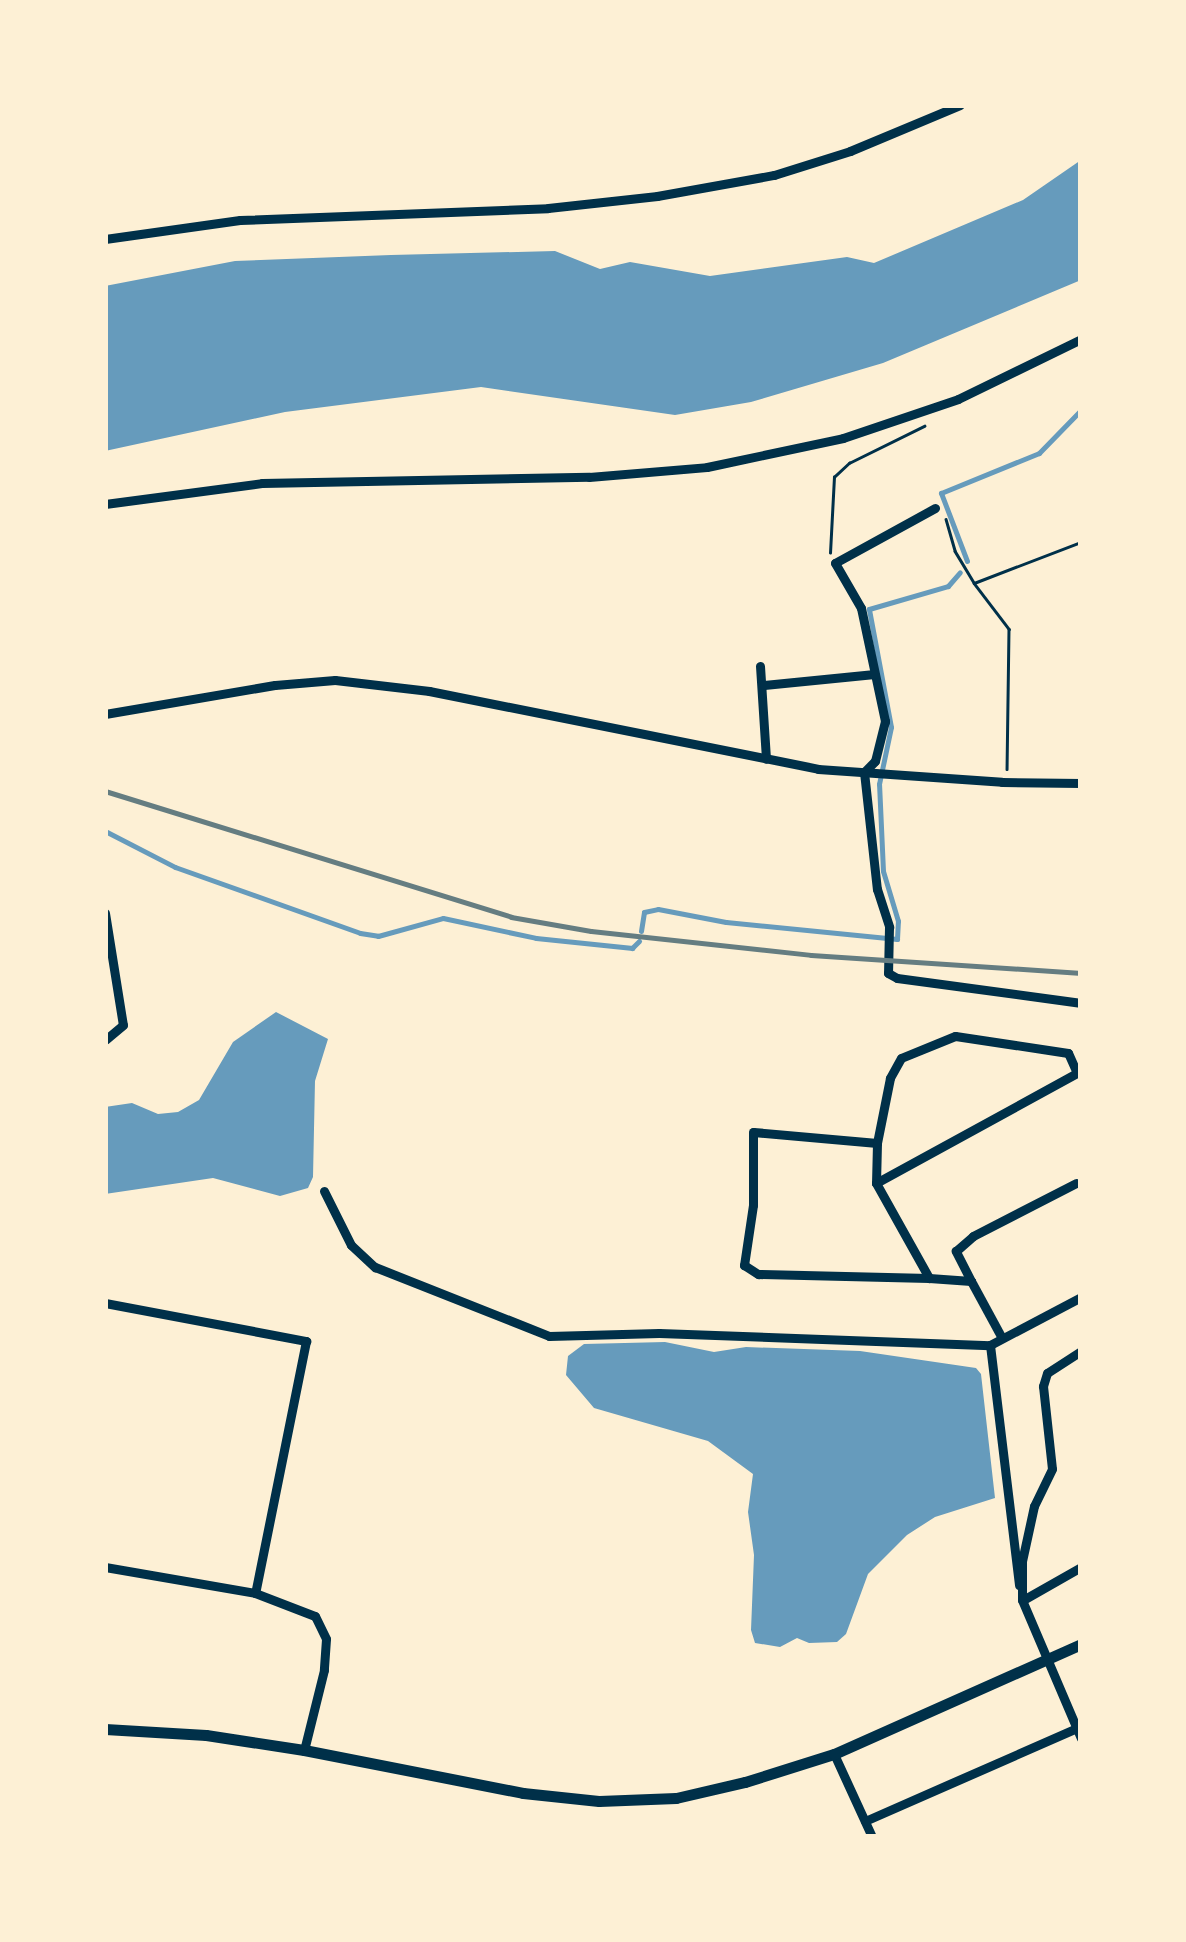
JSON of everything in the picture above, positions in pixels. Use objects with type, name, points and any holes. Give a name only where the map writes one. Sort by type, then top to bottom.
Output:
[{"type":"main road","points":[[105,1730],[206,1735],[523,1793],[599,1801],[676,1798],[745,1782],[834,1754],[1081,1644]]},
{"type":"street","points":[[105,240],[240,220],[548,208],[657,196],[774,175],[850,151],[960,105]]},
{"type":"street","points":[[105,504],[262,483],[589,477],[707,467],[861,432],[958,399],[1081,340]]},
{"type":"street","points":[[934,508],[873,546],[834,563],[860,608],[885,721],[874,774],[878,888],[889,932],[888,973],[897,978],[1081,1003]]},
{"type":"street","points":[[760,666],[766,758]]},
{"type":"street","points":[[764,686],[874,674]]},
{"type":"street","points":[[105,714],[275,685],[335,680],[428,691],[766,758],[874,774],[1081,783]]},
{"type":"street","points":[[105,913],[123,1025],[105,1040]]},
{"type":"street","points":[[876,1182],[1077,1073],[1068,1053],[955,1036],[901,1058],[890,1078],[877,1143],[876,1182],[929,1278]]},
{"type":"street","points":[[877,1143],[753,1132],[753,1205],[744,1265],[758,1274],[971,1281]]},
{"type":"street","points":[[1002,1338],[956,1251],[973,1236],[1076,1183]]},
{"type":"street","points":[[324,1191],[351,1246],[375,1267],[549,1336],[658,1334],[990,1345],[1081,1296]]},
{"type":"street","points":[[105,1303],[306,1341],[255,1594]]},
{"type":"street","points":[[865,1821],[1080,1731],[1022,1600],[1014,1564],[990,1345]]},
{"type":"street","points":[[1022,1600],[1026,1532],[1052,1468],[1044,1386],[1047,1374],[1058,1362],[1081,1351]]},
{"type":"street","points":[[105,1567],[255,1594],[315,1616],[326,1639],[324,1670],[304,1750]]},
{"type":"street","points":[[1022,1600],[1081,1567]]},
{"type":"street","points":[[834,1754],[872,1837]]},
{"type":"path","points":[[834,563],[828,546],[834,476],[849,464],[926,425]]},
{"type":"path","points":[[934,508],[945,516],[955,551],[974,583],[1010,629],[1007,782]]},
{"type":"path","points":[[974,583],[1081,542]]},
{"type":"water","points":[[1081,160],[1081,280],[883,363],[751,402],[675,415],[481,387],[285,412],[105,451],[105,286],[235,261],[391,255],[555,251],[600,269],[630,262],[710,276],[847,257],[874,263],[1023,200]]},
{"type":"water","points":[[276,1012],[328,1039],[315,1081],[313,1177],[308,1188],[280,1196],[213,1178],[105,1194],[105,1107],[132,1103],[158,1114],[178,1112],[199,1100],[233,1042]]},
{"type":"water","points":[[665,1342],[714,1352],[746,1347],[860,1351],[976,1368],[981,1374],[995,1498],[935,1517],[907,1535],[868,1574],[846,1634],[837,1642],[809,1643],[797,1638],[780,1647],[755,1643],[751,1630],[754,1555],[748,1512],[753,1474],[708,1441],[594,1408],[566,1375],[568,1356],[584,1344]]},
{"type":"waterway","points":[[967,561],[941,493],[1039,453],[1081,410]]},
{"type":"waterway","points":[[641,931],[644,912],[658,909],[726,922],[897,939],[898,921],[883,871],[879,784],[891,727],[869,609],[948,586],[960,572]]},
{"type":"waterway","points":[[105,831],[175,867],[360,933],[378,936],[443,918],[536,938],[632,948],[639,941]]},
{"type":"railway","points":[[105,791],[511,917],[591,931],[811,955],[1081,973]]}]
